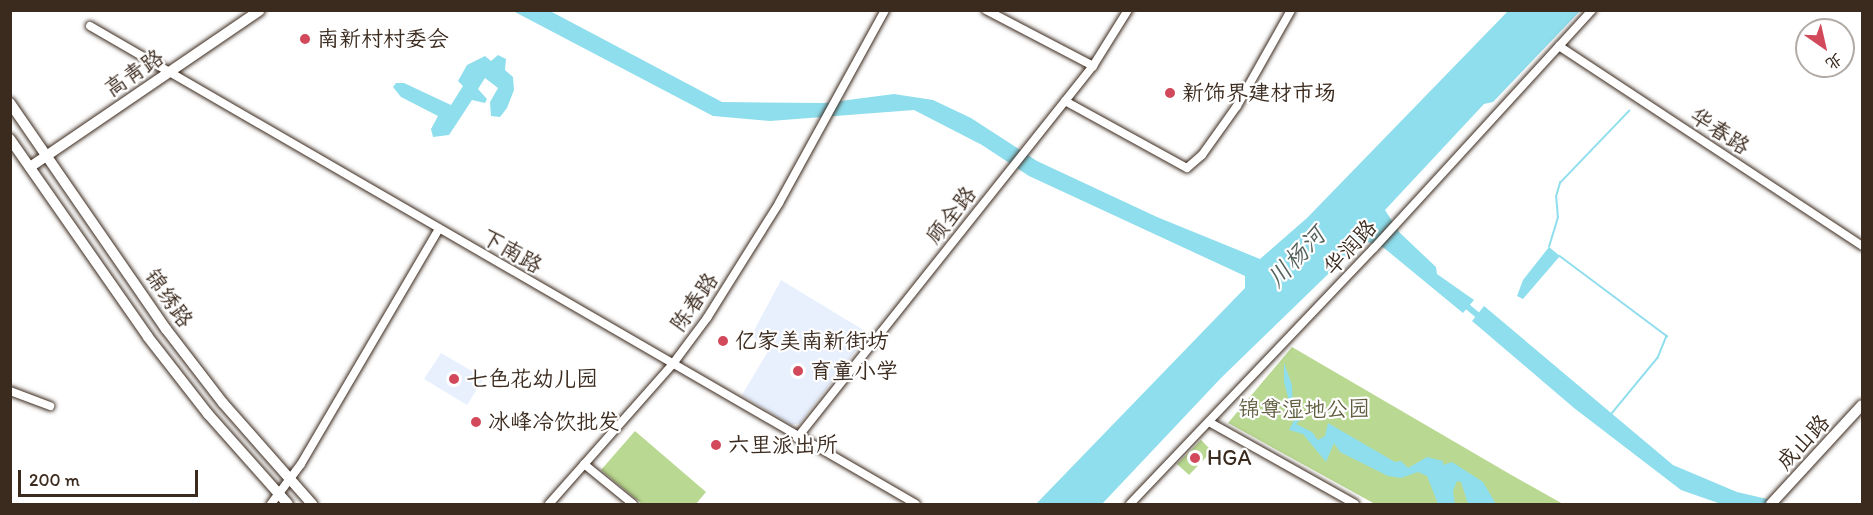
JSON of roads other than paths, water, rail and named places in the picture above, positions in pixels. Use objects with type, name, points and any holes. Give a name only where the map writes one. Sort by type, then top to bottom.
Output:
[{"type":"main road","name":"高青路","points":[[30,167],[260,10]]},
{"type":"main road","name":"锦绣路","points":[[10,103],[166,329],[290,481],[312,504]]},
{"type":"main road","name":"锦绣路","points":[[10,139],[148,337],[208,414],[288,504]]},
{"type":"main road","name":"成山路","points":[[1778,501],[1863,405]]},
{"type":"main road","name":"成山路","points":[[1778,501],[1863,416]]},
{"type":"street","name":"陈春路","points":[[549,504],[672,365],[737,271],[837,99],[885,10]]},
{"type":"street","points":[[987,10],[1094,66]]},
{"type":"street","name":"顾全路","points":[[797,438],[1094,66],[1128,10]]},
{"type":"street","points":[[1065,101],[1187,168],[1203,155],[1237,106],[1291,10]]},
{"type":"street","name":"华润路","points":[[1130,504],[1374,248],[1592,10]]},
{"type":"street","name":"下南路","points":[[90,26],[171,71],[797,438],[916,504]]},
{"type":"street","name":"华春路","points":[[1558,46],[1863,246]]},
{"type":"street","points":[[271,504],[290,481],[439,229]]},
{"type":"street","points":[[10,391],[50,406]]},
{"type":"street","points":[[1209,422],[1355,504]]},
{"type":"street","points":[[584,464],[633,504]]},
{"type":"water","name":"川杨河","points":[[513,11],[550,11],[722,102],[825,103],[894,94],[933,100],[971,118],[1037,161],[1157,217],[1260,259],[1307,218],[1508,11],[1580,11],[1493,102],[1484,104],[1385,210],[1399,232],[1436,267],[1437,274],[1474,300],[1463,313],[1384,248],[1368,242],[1356,247],[1221,378],[1102,504],[1036,504],[1245,288],[1245,276],[1029,176],[982,145],[914,110],[770,121],[713,116]]},
{"type":"water","points":[[498,55],[506,59],[505,70],[513,77],[514,90],[507,108],[500,117],[491,116],[490,102],[498,88],[485,78],[478,89],[487,99],[485,103],[472,100],[449,135],[433,137],[431,129],[438,116],[401,97],[393,87],[396,83],[404,83],[451,105],[463,86],[458,81],[467,65],[485,56],[491,61]]},
{"type":"water","points":[[1549,247],[1560,256],[1523,299],[1517,296],[1523,280]]},
{"type":"water","points":[[1484,306],[1673,465],[1737,492],[1788,504],[1721,504],[1681,490],[1574,408],[1472,321]]},
{"type":"water","points":[[1284,363],[1292,385],[1293,410],[1302,418],[1296,424],[1312,432],[1318,440],[1325,436],[1328,423],[1395,462],[1401,461],[1408,468],[1427,457],[1443,461],[1443,465],[1452,462],[1483,482],[1496,504],[1468,504],[1461,482],[1457,481],[1453,491],[1455,504],[1438,504],[1427,476],[1418,472],[1401,478],[1388,476],[1340,452],[1334,443],[1326,462],[1303,434],[1289,430],[1294,420],[1284,382]]},
{"type":"waterway","points":[[1549,247],[1558,218],[1556,197],[1560,183],[1629,111]]},
{"type":"waterway","points":[[1560,256],[1667,336],[1658,358],[1611,415]]},
{"type":"waterway","points":[[1462,302],[1482,319]]},
{"type":"place","name":"南新村村委会","points":[[305,39]]},
{"type":"place","name":"新饰界建材市场","points":[[1170,93]]},
{"type":"place","name":"亿家美南新街坊","points":[[723,341]]},
{"type":"place","name":"育童小学","points":[[798,371]]},
{"type":"place","name":"七色花幼儿园","points":[[454,379]]},
{"type":"place","name":"冰峰冷饮批发","points":[[476,422]]},
{"type":"place","name":"六里派出所","points":[[716,445]]},
{"type":"place","name":"HGA","points":[[1195,458]]},
{"type":"park label","name":"锦尊湿地公园","points":[[1304,409]]}]
